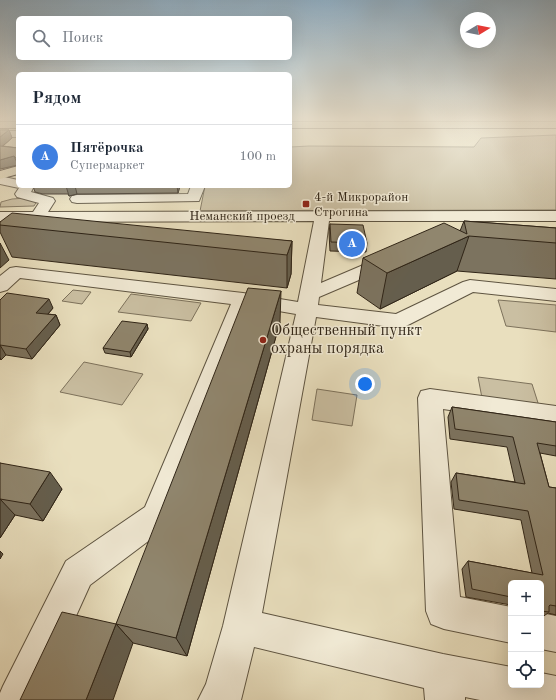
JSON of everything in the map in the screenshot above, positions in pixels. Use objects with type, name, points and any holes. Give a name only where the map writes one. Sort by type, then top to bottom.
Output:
[{"type":"main road","points":[[0,175],[16,171]]},
{"type":"street","points":[[0,180],[16,184]]},
{"type":"street","points":[[25,188],[22,194],[48,201],[37,217]]},
{"type":"street","points":[[77,199],[196,192],[191,216]]},
{"type":"street","points":[[218,700],[222,697],[241,626],[308,302],[322,216]]},
{"type":"street","name":"Неманский проезд","points":[[7,217],[556,216]]},
{"type":"street","points":[[0,232],[7,217]]},
{"type":"street","points":[[308,302],[401,255]]},
{"type":"street","points":[[0,286],[16,272],[243,299],[308,302],[399,321],[470,286],[556,295]]},
{"type":"street","points":[[17,700],[78,573],[156,517],[243,299]]},
{"type":"street","points":[[508,624],[444,611],[430,398],[556,416]]},
{"type":"street","points":[[241,626],[444,687],[556,696]]},
{"type":"street","points":[[544,632],[556,634]]},
{"type":"shaded area","points":[[292,151],[556,151],[556,210],[200,211],[205,188],[292,188]]},
{"type":"shaded area","points":[[26,198],[37,201],[34,206],[0,207],[1,202],[12,199]]},
{"type":"shaded area","points":[[73,290],[91,292],[82,304],[62,301]]},
{"type":"shaded area","points":[[131,294],[201,303],[191,321],[118,312]]},
{"type":"shaded area","points":[[498,300],[556,305],[556,332],[506,326]]},
{"type":"shaded area","points":[[84,362],[143,374],[122,405],[60,392]]},
{"type":"shaded area","points":[[478,377],[532,384],[539,406],[482,398]]},
{"type":"shaded area","points":[[317,389],[357,395],[352,426],[312,420]]},
{"type":"building","points":[[0,151],[16,151],[16,158],[14,156],[0,160]]},
{"type":"building","points":[[12,213],[292,241],[287,255],[0,225],[0,222]]},
{"type":"building","points":[[464,221],[556,228],[556,243],[469,236],[387,273],[363,258],[444,223],[467,234]]},
{"type":"building","points":[[330,224],[363,225],[367,243],[331,242]]},
{"type":"building","points":[[248,288],[281,291],[176,638],[116,624]]},
{"type":"building","points":[[7,293],[49,299],[36,313],[56,315],[26,349],[0,345],[0,300]]},
{"type":"building","points":[[122,321],[147,324],[130,352],[103,348]]},
{"type":"building","points":[[452,407],[556,422],[556,446],[537,443],[549,487],[556,488],[556,606],[550,605],[549,612],[544,611],[544,580],[508,580],[508,596],[472,589],[468,561],[543,575],[528,511],[459,500],[456,473],[525,484],[513,437],[455,429]]},
{"type":"building","points":[[0,463],[50,472],[30,504],[0,499]]},
{"type":"building","points":[[62,612],[116,624],[86,700],[20,700]]},
{"type":"place","name":"4-й Микрорайон Строгина","points":[[306,204]]},
{"type":"place","name":"Пятёрочка","points":[[352,244]]},
{"type":"place","name":"Общественный пункт охраны порядка","points":[[263,340]]}]
